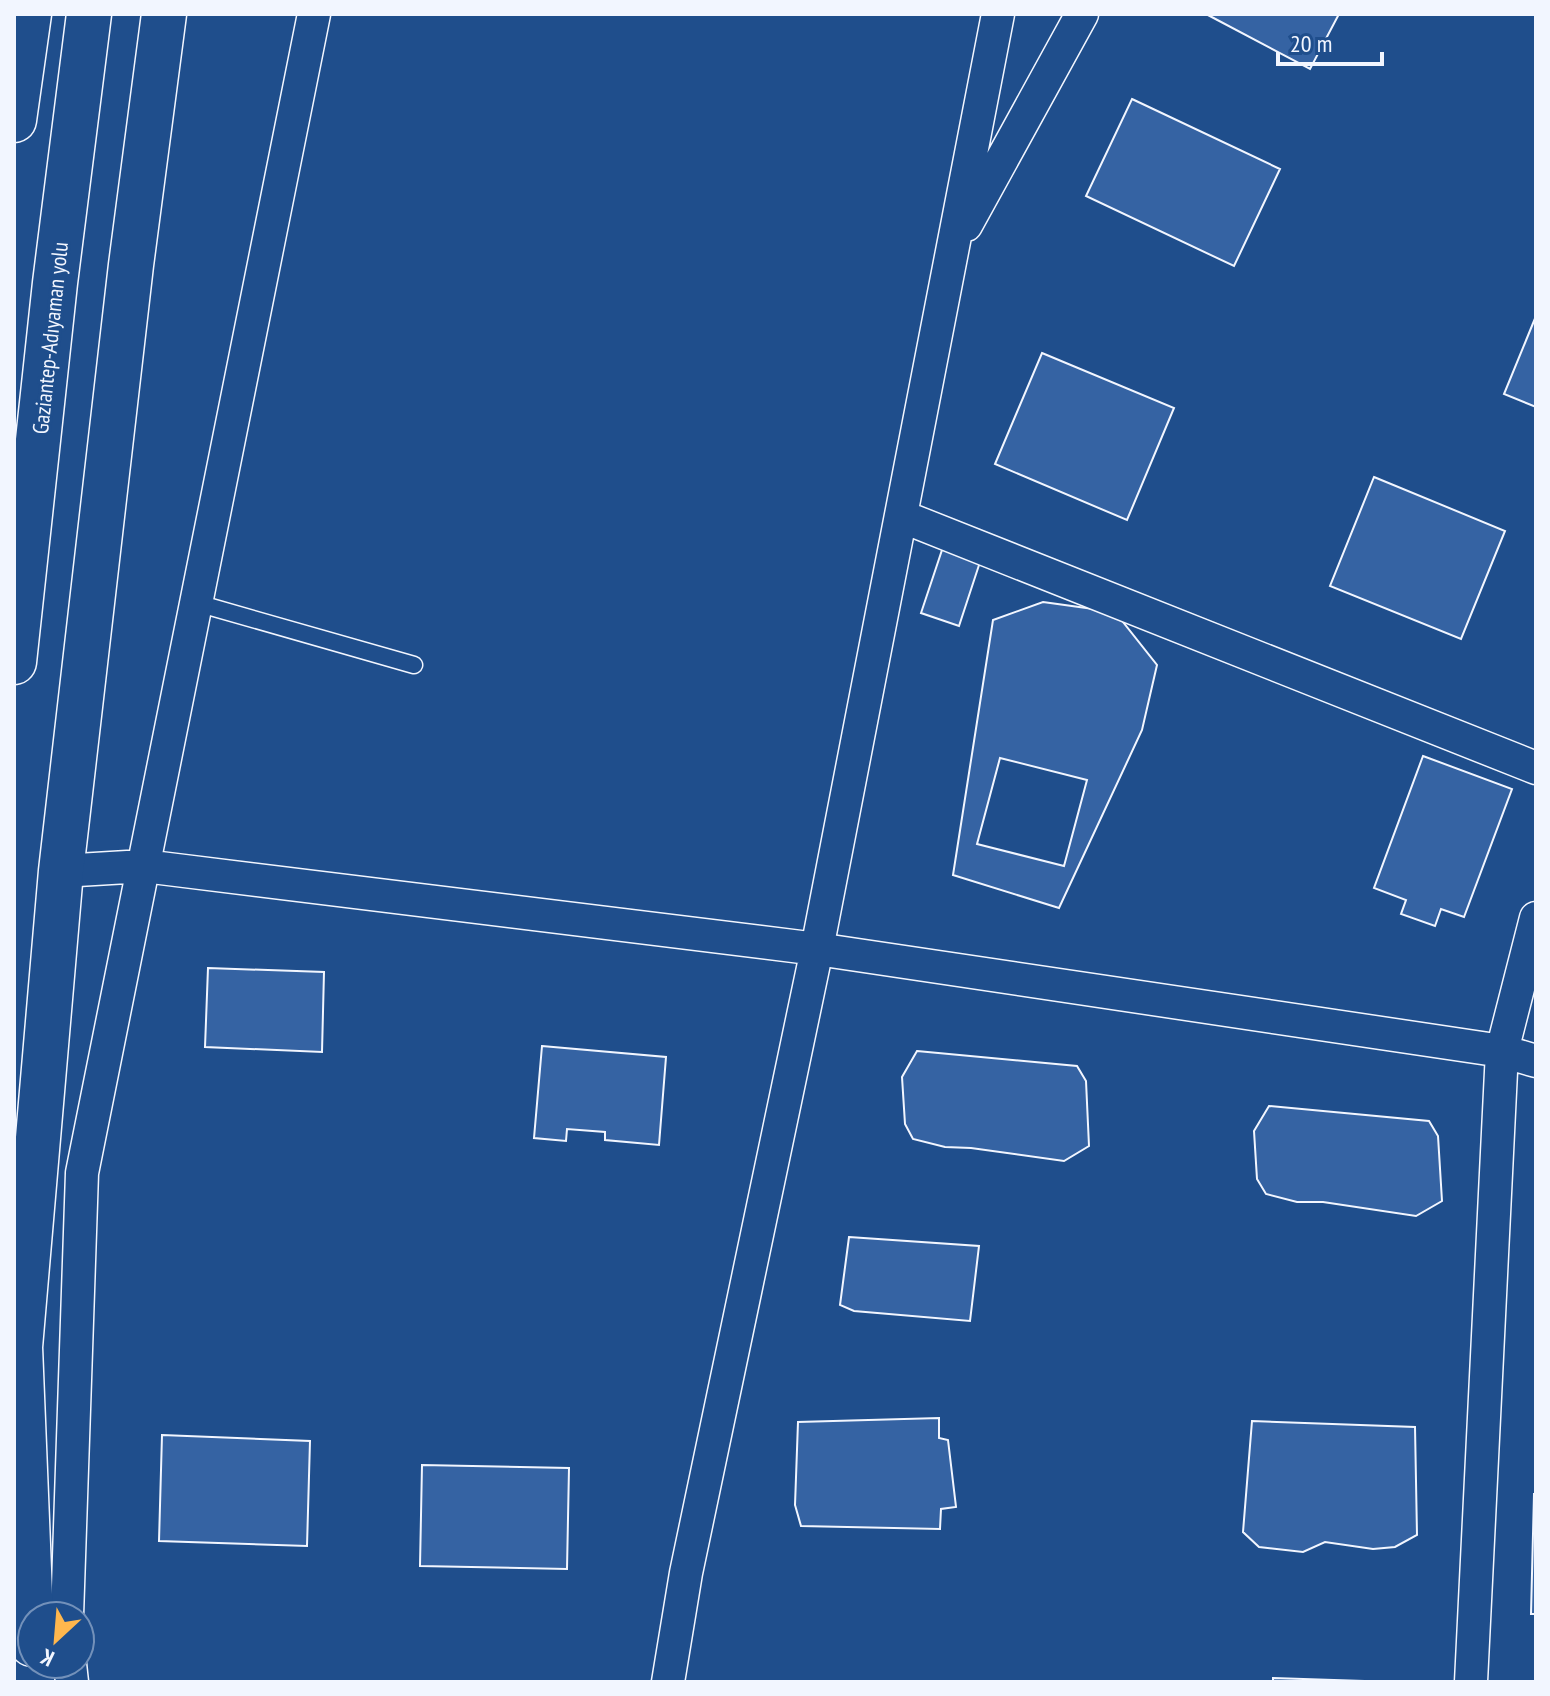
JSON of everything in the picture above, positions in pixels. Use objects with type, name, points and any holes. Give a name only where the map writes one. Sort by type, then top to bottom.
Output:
[{"type":"highway","points":[[14,120],[29,14]]},
{"type":"highway","name":"Gaziantep-Adıyaman yolu","points":[[14,662],[55,283],[89,14]]},
{"type":"highway","points":[[30,1600],[20,1347],[61,871],[131,265],[164,14]]},
{"type":"street","points":[[68,1600],[82,1173],[314,14]]},
{"type":"street","points":[[668,1682],[686,1573],[817,949],[998,14]]},
{"type":"street","points":[[952,251],[1082,14]]},
{"type":"street","points":[[901,516],[1536,768]]},
{"type":"street","points":[[61,871],[144,866],[817,949],[1502,1051],[1536,1061]]},
{"type":"street","points":[[1471,1682],[1502,1051],[1536,918]]},
{"type":"lane","points":[[197,603],[414,665]]},
{"type":"building","points":[[1206,14],[1339,14],[1310,69]]},
{"type":"building","points":[[1132,99],[1280,169],[1234,266],[1086,196]]},
{"type":"building","points":[[1536,316],[1536,407],[1504,394]]},
{"type":"building","points":[[1042,353],[1174,408],[1127,520],[995,464]]},
{"type":"building","points":[[1374,477],[1505,531],[1461,639],[1330,586]]},
{"type":"building","points":[[943,547],[981,559],[959,626],[921,613]]},
{"type":"building","points":[[1043,602],[1115,612],[1157,665],[1142,730],[1059,908],[953,875],[993,620]],"holes":[[[1000,758],[1087,780],[1064,866],[977,844]]]},
{"type":"building","points":[[1423,756],[1512,789],[1464,917],[1441,909],[1435,926],[1401,914],[1406,900],[1374,888]]},
{"type":"building","points":[[208,968],[324,972],[322,1052],[205,1047]]},
{"type":"building","points":[[542,1046],[666,1057],[659,1145],[605,1140],[605,1132],[567,1129],[566,1141],[534,1138]]},
{"type":"building","points":[[917,1051],[1077,1066],[1086,1081],[1089,1146],[1064,1161],[945,1147],[913,1139],[905,1124],[902,1077]]},
{"type":"building","points":[[1269,1106],[1429,1121],[1438,1136],[1442,1201],[1416,1216],[1323,1202],[1297,1202],[1266,1194],[1257,1179],[1254,1131]]},
{"type":"building","points":[[849,1237],[979,1246],[970,1321],[854,1311],[840,1305]]},
{"type":"building","points":[[939,1418],[939,1438],[948,1440],[956,1507],[941,1509],[940,1529],[801,1526],[795,1505],[798,1422]]},
{"type":"building","points":[[1252,1421],[1415,1427],[1417,1535],[1395,1547],[1373,1549],[1325,1542],[1303,1552],[1259,1547],[1243,1532]]},
{"type":"building","points":[[162,1435],[310,1441],[307,1546],[159,1541]]},
{"type":"building","points":[[422,1465],[569,1468],[567,1569],[420,1566]]},
{"type":"building","points":[[1534,1494],[1536,1614],[1531,1614]]},
{"type":"building","points":[[1273,1678],[1395,1682],[1273,1682]]}]
